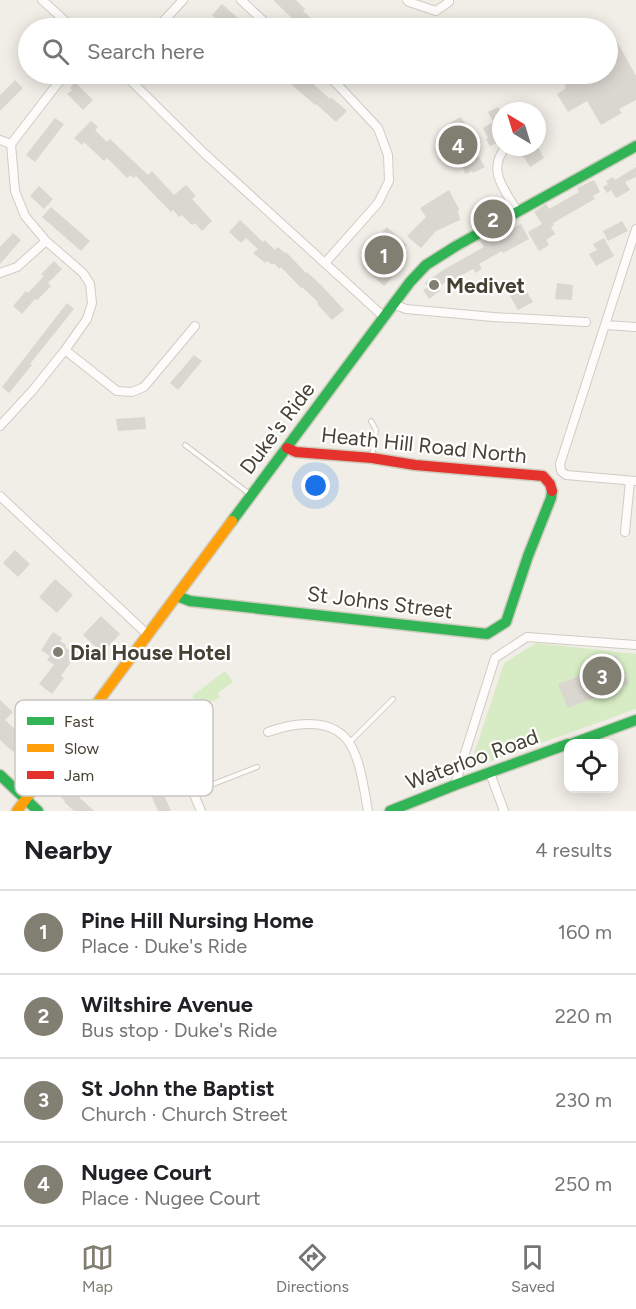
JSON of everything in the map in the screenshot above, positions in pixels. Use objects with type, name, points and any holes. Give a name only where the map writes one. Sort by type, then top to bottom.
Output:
[{"type":"street","points":[[42,0],[62,18]]},
{"type":"street","points":[[166,18],[183,0]]},
{"type":"street","points":[[241,0],[260,18]]},
{"type":"street","points":[[407,0],[436,11],[449,0]]},
{"type":"street","points":[[0,426],[65,350],[87,319],[92,303],[90,284],[82,273],[45,241],[25,216],[15,190],[11,144],[56,84]]},
{"type":"street","points":[[134,84],[204,153],[384,317]]},
{"type":"street","points":[[325,263],[378,204],[389,181],[388,155],[378,128],[337,84]]},
{"type":"street","points":[[0,140],[11,144]]},
{"type":"street","name":"Duke's Ride","points":[[99,700],[410,282],[432,261],[456,246],[636,146]]},
{"type":"street","points":[[500,156],[497,176],[517,212]]},
{"type":"street","points":[[625,532],[633,481],[566,474],[561,471],[560,464],[636,229]]},
{"type":"street","points":[[0,273],[17,267],[45,241]]},
{"type":"street","points":[[393,304],[406,309],[586,322]]},
{"type":"street","points":[[605,325],[636,327]]},
{"type":"street","points":[[65,350],[117,391],[132,392],[144,387],[195,326]]},
{"type":"street","name":"Heath Hill Road North","points":[[287,448],[296,452],[543,476],[553,490],[528,556]]},
{"type":"street","points":[[0,496],[147,634]]},
{"type":"street","name":"St Johns Street","points":[[177,596],[190,601],[487,634],[506,622],[528,556]]},
{"type":"street","points":[[455,785],[495,658],[528,637],[636,645]]},
{"type":"street","name":"Waterloo Road","points":[[584,739],[636,720]]},
{"type":"street","points":[[268,732],[299,724],[319,725],[336,731],[349,742],[363,785],[368,811]]},
{"type":"street","name":"Waterloo Road","points":[[390,811],[564,746]]},
{"type":"street","points":[[490,773],[504,811]]},
{"type":"street","points":[[0,775],[15,789]]},
{"type":"street","points":[[23,796],[38,811]]},
{"type":"street","name":"Duke's Ride","points":[[17,811],[28,796]]},
{"type":"street","points":[[195,796],[201,811]]},
{"type":"lane","points":[[371,421],[376,430],[372,458]]},
{"type":"lane","points":[[185,445],[251,496]]},
{"type":"lane","points":[[349,742],[393,699]]},
{"type":"lane","points":[[213,784],[257,767]]},
{"type":"green space","points":[[536,643],[636,654],[636,709],[469,769],[504,663]]},
{"type":"green space","points":[[225,671],[233,682],[218,693],[220,698],[213,701],[195,700],[192,696]]},
{"type":"building","points":[[273,0],[296,0],[311,18],[292,18]]},
{"type":"building","points":[[222,4],[238,18],[215,18],[212,15]]},
{"type":"building","points":[[618,43],[636,76],[636,100],[619,109],[622,113],[601,125],[587,101],[568,112],[557,94],[565,89],[566,84],[618,84]]},
{"type":"building","points":[[15,80],[23,88],[0,111],[0,95]]},
{"type":"building","points":[[73,84],[77,84],[93,100],[83,110],[67,94],[72,90],[70,88]]},
{"type":"building","points":[[291,84],[313,84],[347,111],[336,122]]},
{"type":"building","points":[[461,117],[467,127],[462,130],[470,144],[468,146],[474,158],[478,156],[485,167],[473,173],[472,171],[466,174],[461,165],[456,168],[449,155],[452,154],[444,141],[450,138],[445,128]]},
{"type":"building","points":[[55,118],[64,124],[35,162],[26,155]]},
{"type":"building","points":[[91,121],[98,127],[95,130],[107,142],[110,139],[148,175],[152,171],[174,195],[186,185],[196,196],[192,199],[212,221],[202,231],[195,223],[192,225],[182,215],[179,217],[173,210],[171,212],[136,176],[134,178],[131,175],[127,178],[107,158],[104,161],[84,142],[82,145],[74,138]]},
{"type":"building","points":[[492,123],[492,145],[490,146],[486,139],[488,138],[483,128]]},
{"type":"building","points":[[522,156],[543,156],[544,158],[530,167]]},
{"type":"building","points":[[636,167],[636,177],[625,182],[630,190],[616,198],[611,190],[607,193],[603,187],[608,184],[606,181],[613,177],[615,180]]},
{"type":"building","points":[[594,180],[600,192],[593,196],[595,199],[553,223],[551,227],[555,234],[546,240],[549,245],[539,251],[528,232],[542,224],[534,212],[546,204],[549,209],[579,192],[577,188]]},
{"type":"building","points":[[39,186],[53,199],[44,209],[30,196]]},
{"type":"building","points":[[449,190],[459,209],[460,220],[436,231],[421,248],[407,236],[426,217],[420,208]]},
{"type":"building","points":[[51,207],[90,241],[81,251],[42,217]]},
{"type":"building","points":[[240,220],[263,242],[265,240],[275,250],[278,247],[286,252],[344,310],[332,320],[317,304],[318,302],[281,267],[279,269],[274,263],[272,265],[267,261],[265,263],[253,253],[258,249],[246,238],[241,243],[229,232]]},
{"type":"building","points":[[622,221],[628,231],[608,241],[603,231]]},
{"type":"building","points":[[521,224],[529,239],[479,264],[482,268],[476,273],[473,269],[455,279],[453,277],[438,287],[440,291],[429,299],[423,290],[428,287],[425,283],[484,247],[480,241],[504,228],[506,232]]},
{"type":"building","points":[[387,227],[407,245],[387,267],[395,274],[384,286],[363,267],[379,249],[380,245],[375,240]]},
{"type":"building","points":[[13,233],[21,240],[0,264],[0,247]]},
{"type":"building","points":[[604,238],[614,256],[596,266],[589,254],[597,250],[593,244]]},
{"type":"building","points":[[54,261],[62,269],[48,283],[51,286],[22,314],[13,306],[44,276],[41,274]]},
{"type":"building","points":[[557,283],[573,285],[572,300],[555,299]]},
{"type":"building","points":[[519,288],[523,294],[527,292],[533,302],[518,310],[509,294]]},
{"type":"building","points":[[67,303],[74,309],[9,393],[2,387]]},
{"type":"building","points":[[194,355],[202,361],[178,390],[170,383]]},
{"type":"building","points":[[145,417],[146,429],[118,431],[116,419]]},
{"type":"building","points":[[15,550],[30,564],[18,577],[3,563]]},
{"type":"building","points":[[55,579],[73,595],[57,613],[39,597]]},
{"type":"building","points":[[101,616],[120,634],[102,653],[83,635]]},
{"type":"building","name":"Dial House Hotel","points":[[53,632],[62,638],[60,641],[66,645],[65,647],[76,655],[61,676],[64,678],[52,694],[39,684],[54,665],[47,660],[50,656],[41,650]]},
{"type":"building","points":[[617,655],[629,684],[568,708],[558,684],[598,669],[596,663]]},
{"type":"building","points":[[0,700],[13,712],[5,720],[15,729],[15,750],[13,752],[0,740]]},
{"type":"building","points":[[59,796],[80,796],[94,811],[74,811]]},
{"type":"building","points":[[151,796],[165,796],[171,811],[158,811]]},
{"type":"traffic: fast","points":[[232,521],[410,282],[426,265],[636,146]]},
{"type":"traffic: fast","points":[[177,596],[190,601],[487,634],[506,622],[552,491]]},
{"type":"traffic: fast","points":[[585,739],[636,720]]},
{"type":"traffic: fast","points":[[390,811],[564,745]]},
{"type":"traffic: fast","points":[[0,775],[15,789]]},
{"type":"traffic: fast","points":[[22,796],[38,811]]},
{"type":"traffic: slow","points":[[99,700],[232,521]]},
{"type":"traffic: slow","points":[[17,811],[28,796]]},
{"type":"traffic: jam","points":[[287,448],[296,452],[543,476],[550,484],[552,491]]},
{"type":"place","name":"Nugee Court","points":[[458,145]]},
{"type":"place","name":"Wiltshire Avenue","points":[[493,219]]},
{"type":"place","name":"Pine Hill Nursing Home","points":[[384,255]]},
{"type":"place","name":"Medivet","points":[[434,285]]},
{"type":"place","name":"Dial House Hotel","points":[[58,652]]},
{"type":"place","name":"St John the Baptist","points":[[602,676]]}]
